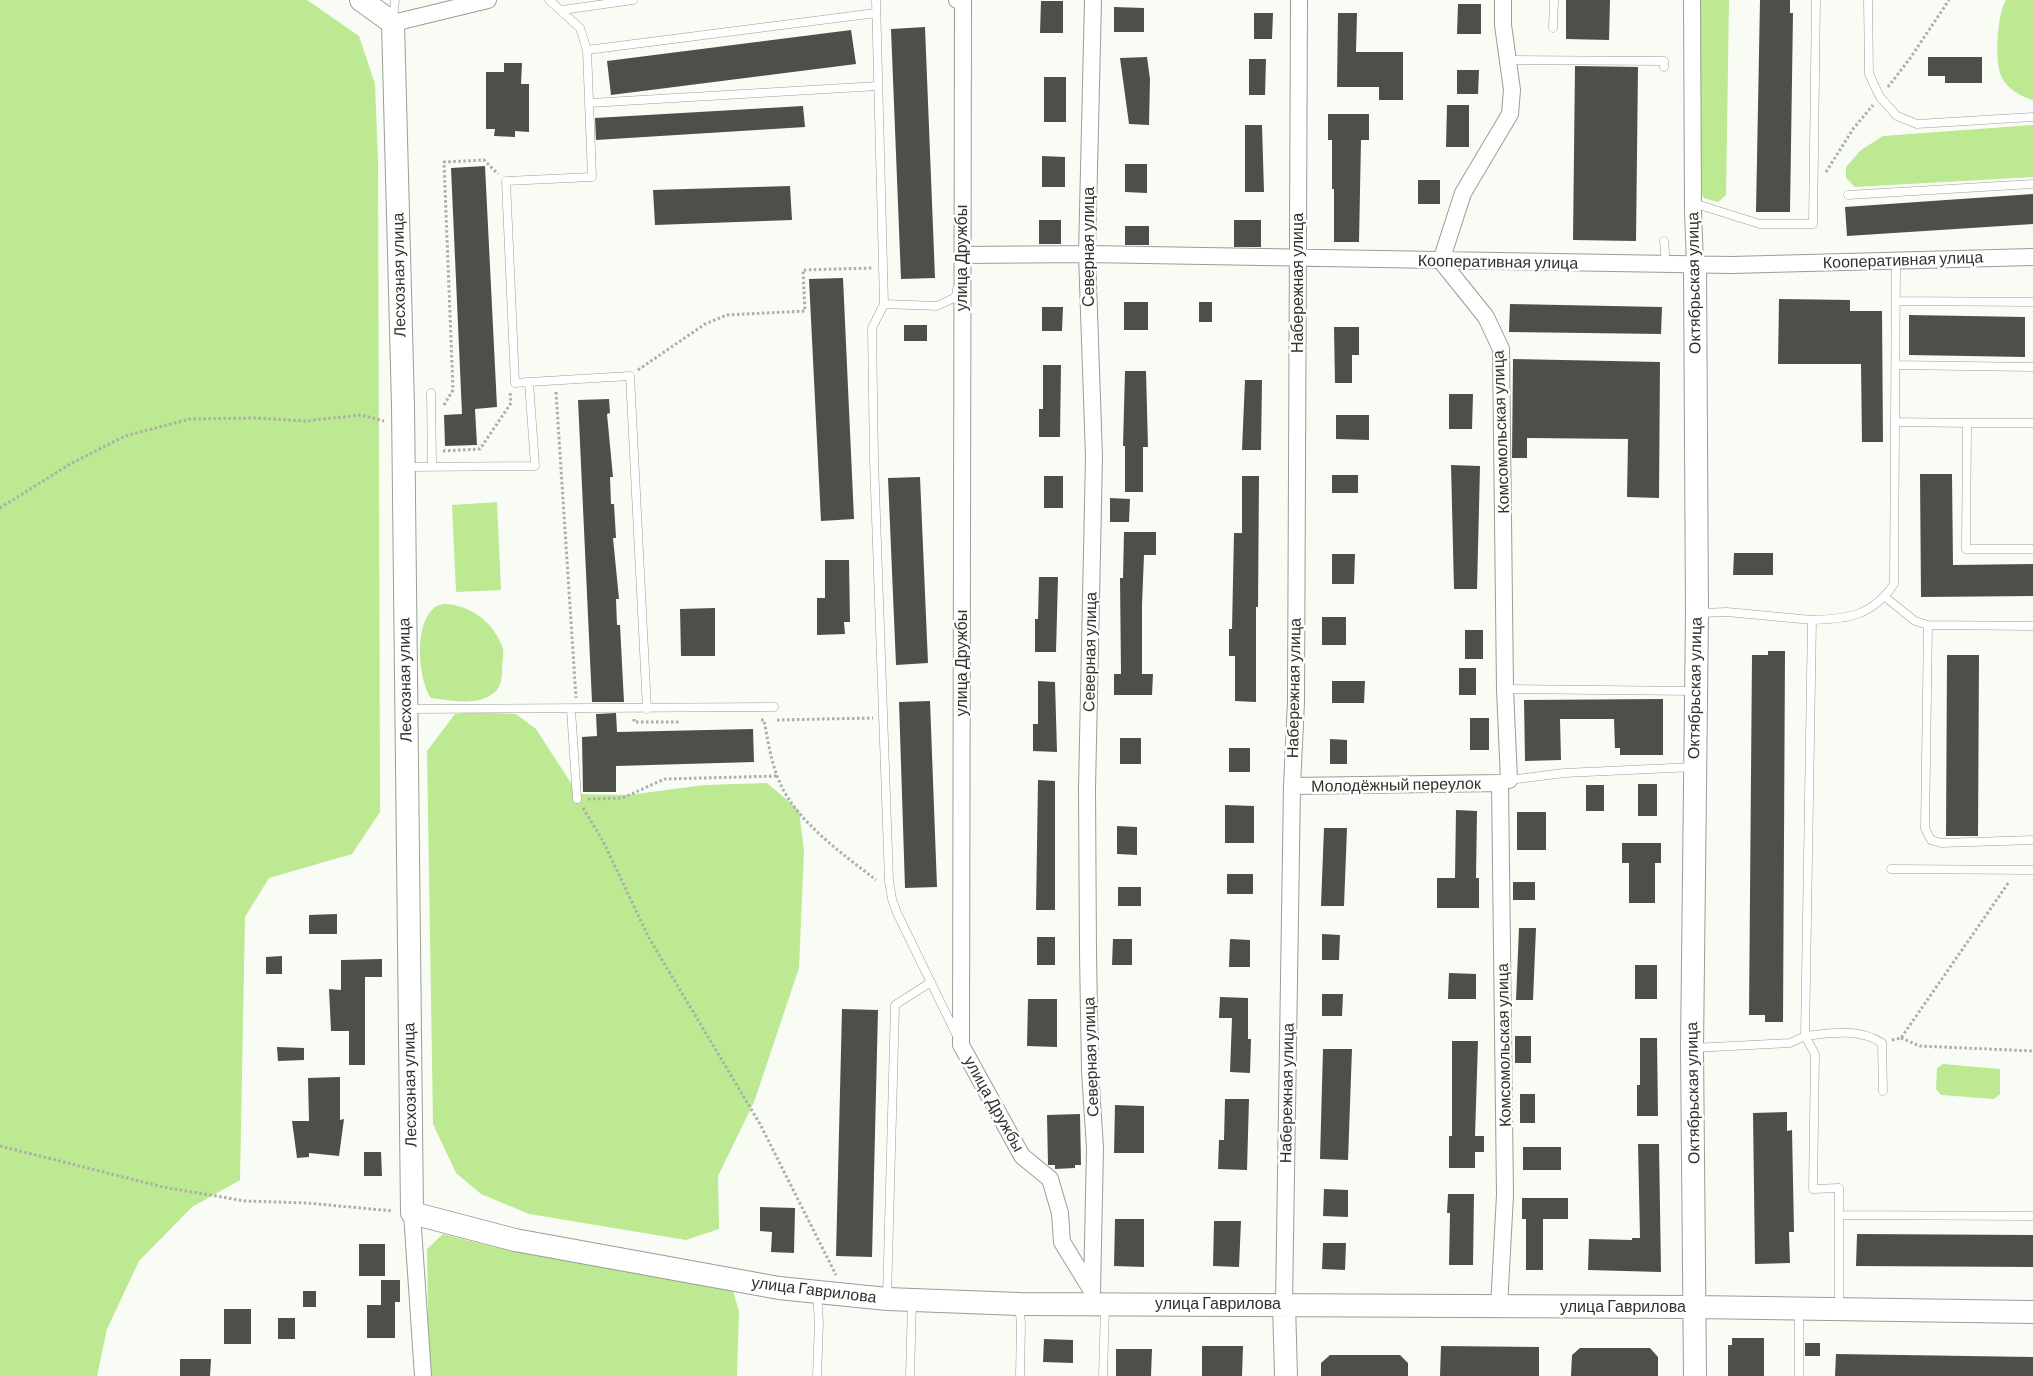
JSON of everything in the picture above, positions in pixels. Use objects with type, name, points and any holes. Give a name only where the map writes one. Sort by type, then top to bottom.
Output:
[{"type":"street","points":[[361,0],[393,23],[488,0]]},
{"type":"street","name":"улица Дружбы","points":[[957,0],[963,2],[961,1045],[1022,1156],[1050,1179],[1060,1213],[1062,1242],[1096,1299]]},
{"type":"street","name":"Северная улица","points":[[1093,0],[1088,254],[1094,457],[1088,788],[1088,982],[1095,1148],[1096,1299]]},
{"type":"street","name":"Набережная улица","points":[[1286,1376],[1284,1304],[1292,786],[1296,692],[1299,0]]},
{"type":"street","points":[[1441,261],[1463,193],[1510,114],[1512,90],[1507,60],[1503,0]]},
{"type":"street","name":"Октябрьская улица","points":[[1692,0],[1696,613],[1692,1048],[1695,1376]]},
{"type":"street","name":"Лесхозная улица","points":[[393,23],[402,425],[412,1213],[423,1376]]},
{"type":"street","name":"Кооперативная улица","points":[[962,255],[1088,254],[1666,265],[1896,261],[2033,256]]},
{"type":"street","name":"Комсомольская улица","points":[[1441,261],[1486,316],[1501,349],[1505,689],[1505,1195],[1499,1306]]},
{"type":"street","name":"Молодёжный переулок","points":[[1292,786],[1504,782]]},
{"type":"street","name":"улица Гаврилова","points":[[412,1213],[515,1240],[780,1288],[887,1299],[1019,1304],[1096,1299],[1284,1304],[1799,1308],[2033,1312]]},
{"type":"lane","points":[[393,23],[394,0]]},
{"type":"lane","points":[[549,0],[580,28],[587,50],[592,177],[506,181],[515,383],[630,376],[648,709]]},
{"type":"lane","points":[[562,10],[632,0]]},
{"type":"lane","points":[[876,0],[884,304],[872,328],[874,461],[882,718],[890,891],[897,913],[961,1045]]},
{"type":"lane","points":[[1553,28],[1554,0]]},
{"type":"lane","points":[[1692,203],[1760,224],[1813,224],[1816,0]]},
{"type":"lane","points":[[1868,0],[1869,74],[1880,97],[1897,116],[1918,124],[2033,117]]},
{"type":"lane","points":[[587,50],[876,13]]},
{"type":"lane","points":[[1507,60],[1664,61],[1664,67]]},
{"type":"lane","points":[[590,103],[878,86]]},
{"type":"lane","points":[[1848,195],[2033,184]]},
{"type":"lane","points":[[1664,241],[1666,265]]},
{"type":"lane","points":[[884,304],[937,306],[956,296],[962,255]]},
{"type":"lane","points":[[1696,613],[1727,612],[1812,620],[1855,616],[1867,611],[1885,597],[1894,584],[1896,564],[1896,261]]},
{"type":"lane","points":[[1896,300],[2033,302]]},
{"type":"lane","points":[[1896,365],[2033,367]]},
{"type":"lane","points":[[402,468],[535,466],[529,382]]},
{"type":"lane","points":[[431,393],[432,467]]},
{"type":"lane","points":[[1896,422],[2033,423]]},
{"type":"lane","points":[[1967,423],[1966,549],[2033,549]]},
{"type":"lane","points":[[1885,597],[1914,621],[1928,625],[2033,626]]},
{"type":"lane","points":[[1812,620],[1805,1036],[1815,1054],[1813,1189],[1839,1188],[1839,1309]]},
{"type":"lane","points":[[1928,625],[1926,828],[1931,840],[1942,843],[2033,840]]},
{"type":"lane","points":[[1505,689],[1695,691]]},
{"type":"lane","points":[[405,710],[774,707]]},
{"type":"lane","points":[[573,710],[577,799]]},
{"type":"lane","points":[[1504,782],[1564,773],[1694,767]]},
{"type":"lane","points":[[1891,869],[2033,870]]},
{"type":"lane","points":[[887,1299],[895,1005],[931,982]]},
{"type":"lane","points":[[1692,1048],[1790,1044],[1805,1036],[1838,1032],[1871,1035],[1882,1043],[1883,1091]]},
{"type":"lane","points":[[1840,1215],[2033,1216]]},
{"type":"lane","points":[[817,1292],[819,1322],[817,1376]]},
{"type":"lane","points":[[1096,1299],[1103,1376]]},
{"type":"lane","points":[[910,1376],[912,1300]]},
{"type":"lane","points":[[1019,1304],[1021,1323],[1020,1376]]},
{"type":"lane","points":[[1798,1376],[1799,1308]]},
{"type":"path","points":[[432,413],[440,413],[453,390],[444,162],[484,160],[506,181]]},
{"type":"path","points":[[630,376],[705,324],[727,315],[805,311],[804,270],[883,268]]},
{"type":"path","points":[[432,452],[480,449],[511,403],[510,384]]},
{"type":"path","points":[[556,392],[573,710]]},
{"type":"path","points":[[0,508],[70,464],[125,436],[190,419],[255,418],[305,421],[361,416],[402,425]]},
{"type":"path","points":[[764,707],[764,720],[770,755],[777,776],[795,808],[842,854],[890,891]]},
{"type":"path","points":[[633,709],[634,722],[690,721]]},
{"type":"path","points":[[755,720],[882,718]]},
{"type":"path","points":[[577,799],[622,798],[665,779],[777,776]]},
{"type":"path","points":[[577,799],[603,841],[648,938],[760,1124],[830,1266],[850,1295]]},
{"type":"path","points":[[1901,1038],[2017,870]]},
{"type":"path","points":[[1882,1043],[1901,1038],[1920,1046],[2033,1051]]},
{"type":"path","points":[[0,1146],[84,1165],[163,1187],[245,1201],[307,1203],[412,1213]]},
{"type":"green space","points":[[0,0],[307,0],[359,36],[375,84],[378,161],[380,812],[352,854],[269,878],[245,917],[240,1180],[192,1207],[139,1261],[107,1329],[97,1376],[0,1376]]},
{"type":"green space","points":[[1698,0],[1729,0],[1726,195],[1718,202],[1704,198],[1698,190]]},
{"type":"green space","points":[[2006,0],[2033,0],[2033,100],[2011,89],[2002,78],[2000,71],[1997,50],[2000,16]]},
{"type":"green space","points":[[2033,125],[2033,177],[1855,187],[1846,178],[1846,167],[1861,150],[1883,136]]},
{"type":"green space","points":[[497,502],[501,590],[456,592],[452,505]]},
{"type":"green space","points":[[443,604],[463,607],[472,611],[488,623],[499,640],[503,649],[501,680],[497,690],[491,695],[469,701],[431,698],[423,679],[420,653],[421,639],[427,617],[434,608]]},
{"type":"green space","points":[[475,712],[516,714],[536,729],[578,794],[628,795],[705,785],[767,783],[799,810],[804,851],[799,968],[754,1102],[718,1176],[719,1229],[686,1240],[529,1214],[481,1194],[456,1173],[433,1124],[427,751],[455,714]]},
{"type":"green space","points":[[1943,1064],[2000,1069],[2000,1094],[1994,1099],[1941,1095],[1936,1089],[1937,1068]]},
{"type":"green space","points":[[443,1234],[494,1247],[733,1291],[739,1311],[737,1376],[429,1376],[427,1249]]},
{"type":"building","points":[[1566,0],[1610,0],[1609,40],[1566,39]]},
{"type":"building","points":[[1760,0],[1790,0],[1790,13],[1793,13],[1790,212],[1756,212]]},
{"type":"building","points":[[1041,1],[1063,1],[1063,33],[1040,33]]},
{"type":"building","points":[[1458,4],[1481,4],[1481,34],[1457,34]]},
{"type":"building","points":[[1114,7],[1144,8],[1144,32],[1114,32]]},
{"type":"building","points":[[1254,13],[1273,13],[1272,39],[1254,39]]},
{"type":"building","points":[[1338,13],[1357,13],[1356,52],[1403,52],[1403,100],[1379,100],[1379,87],[1337,87]]},
{"type":"building","points":[[925,27],[935,278],[901,279],[891,29]]},
{"type":"building","points":[[851,30],[856,64],[611,95],[607,61]]},
{"type":"building","points":[[1147,57],[1150,79],[1149,125],[1129,124],[1120,58]]},
{"type":"building","points":[[1928,57],[1982,57],[1982,83],[1945,83],[1945,76],[1928,76]]},
{"type":"building","points":[[1249,59],[1266,59],[1265,95],[1249,95]]},
{"type":"building","points":[[504,63],[522,63],[521,84],[529,84],[529,132],[515,131],[515,137],[494,136],[495,129],[486,129],[486,72],[504,72]]},
{"type":"building","points":[[1575,66],[1638,67],[1636,241],[1573,240]]},
{"type":"building","points":[[1457,70],[1479,70],[1478,94],[1457,94]]},
{"type":"building","points":[[1044,77],[1066,77],[1066,122],[1044,122]]},
{"type":"building","points":[[1447,105],[1469,105],[1469,147],[1446,147]]},
{"type":"building","points":[[803,106],[805,127],[596,140],[595,118]]},
{"type":"building","points":[[1328,114],[1369,114],[1369,140],[1361,140],[1359,242],[1334,242],[1332,140],[1328,140]]},
{"type":"building","points":[[1245,125],[1262,125],[1264,192],[1245,192]]},
{"type":"building","points":[[1042,156],[1065,157],[1065,187],[1042,187]]},
{"type":"building","points":[[1125,164],[1147,164],[1147,193],[1125,192]]},
{"type":"building","points":[[485,166],[497,407],[475,409],[477,445],[445,446],[444,415],[462,414],[451,168]]},
{"type":"building","points":[[1418,180],[1440,180],[1440,204],[1418,204]]},
{"type":"building","points":[[790,186],[792,220],[655,225],[653,190]]},
{"type":"building","points":[[2033,194],[2033,224],[1847,236],[1845,207]]},
{"type":"building","points":[[1039,220],[1061,220],[1061,244],[1039,244]]},
{"type":"building","points":[[1234,220],[1261,220],[1261,247],[1234,247]]},
{"type":"building","points":[[1125,226],[1149,226],[1149,245],[1125,245]]},
{"type":"building","points":[[843,278],[854,519],[821,521],[809,279]]},
{"type":"building","points":[[1779,299],[1850,300],[1850,311],[1882,311],[1883,442],[1862,442],[1861,364],[1778,364]]},
{"type":"building","points":[[1124,302],[1148,302],[1148,330],[1124,330]]},
{"type":"building","points":[[1199,302],[1212,302],[1212,322],[1199,322]]},
{"type":"building","points":[[1510,304],[1662,307],[1661,334],[1509,332]]},
{"type":"building","points":[[1042,307],[1063,307],[1062,331],[1042,331]]},
{"type":"building","points":[[1909,315],[2025,317],[2025,357],[1909,355]]},
{"type":"building","points":[[904,325],[927,325],[927,341],[904,341]]},
{"type":"building","points":[[1334,327],[1359,327],[1359,355],[1352,355],[1352,383],[1335,383]]},
{"type":"building","points":[[1513,359],[1660,362],[1659,498],[1627,497],[1628,439],[1527,438],[1527,458],[1512,458]]},
{"type":"building","points":[[1043,365],[1061,365],[1060,437],[1039,437],[1039,409],[1043,409]]},
{"type":"building","points":[[1125,371],[1146,371],[1148,447],[1143,447],[1143,492],[1125,492],[1125,446],[1123,446]]},
{"type":"building","points":[[1245,380],[1262,380],[1261,450],[1242,450]]},
{"type":"building","points":[[1449,394],[1473,394],[1472,429],[1449,429]]},
{"type":"building","points":[[609,399],[610,413],[607,414],[613,477],[610,477],[611,504],[614,504],[616,538],[613,538],[619,599],[616,599],[617,625],[620,625],[624,702],[592,702],[578,400]]},
{"type":"building","points":[[1336,415],[1369,415],[1369,440],[1336,439]]},
{"type":"building","points":[[1451,465],[1480,466],[1477,589],[1454,589]]},
{"type":"building","points":[[1920,474],[1952,474],[1953,565],[2033,564],[2033,596],[1921,597]]},
{"type":"building","points":[[1332,475],[1358,475],[1358,493],[1332,493]]},
{"type":"building","points":[[1044,476],[1063,476],[1063,508],[1044,508]]},
{"type":"building","points":[[1242,476],[1259,476],[1256,702],[1235,701],[1235,656],[1229,656],[1229,629],[1232,629],[1234,533],[1242,533]]},
{"type":"building","points":[[920,477],[928,663],[896,665],[888,478]]},
{"type":"building","points":[[1110,498],[1130,499],[1129,522],[1110,522]]},
{"type":"building","points":[[1124,532],[1156,532],[1156,555],[1144,555],[1142,605],[1142,674],[1153,674],[1152,695],[1114,695],[1114,674],[1121,674],[1120,578],[1123,578]]},
{"type":"building","points":[[1734,553],[1773,553],[1773,575],[1733,575]]},
{"type":"building","points":[[1332,554],[1355,554],[1354,584],[1332,584]]},
{"type":"building","points":[[825,560],[849,560],[850,622],[844,622],[845,634],[817,635],[817,598],[825,598]]},
{"type":"building","points":[[1039,577],[1058,577],[1056,652],[1035,652],[1035,619],[1038,619]]},
{"type":"building","points":[[715,608],[715,656],[681,656],[680,609]]},
{"type":"building","points":[[1322,617],[1346,617],[1346,645],[1322,645]]},
{"type":"building","points":[[1465,630],[1483,630],[1483,659],[1465,659]]},
{"type":"building","points":[[1768,651],[1785,651],[1783,1022],[1765,1022],[1765,1015],[1749,1015],[1752,655],[1768,655]]},
{"type":"building","points":[[1947,655],[1979,655],[1978,836],[1946,836]]},
{"type":"building","points":[[1459,668],[1476,668],[1476,695],[1459,695]]},
{"type":"building","points":[[1038,681],[1055,682],[1057,752],[1033,751],[1033,724],[1038,724]]},
{"type":"building","points":[[1332,681],[1365,681],[1364,703],[1332,703]]},
{"type":"building","points":[[1663,699],[1663,755],[1620,755],[1620,748],[1615,748],[1614,719],[1560,719],[1561,760],[1525,761],[1524,700]]},
{"type":"building","points":[[930,701],[937,887],[905,888],[899,702]]},
{"type":"building","points":[[616,713],[617,732],[753,729],[754,762],[616,766],[616,792],[583,792],[582,737],[597,736],[596,714]]},
{"type":"building","points":[[1470,718],[1489,718],[1489,750],[1470,750]]},
{"type":"building","points":[[1120,738],[1141,738],[1141,764],[1120,764]]},
{"type":"building","points":[[1330,739],[1347,740],[1347,764],[1330,764]]},
{"type":"building","points":[[1229,748],[1250,748],[1250,772],[1229,772]]},
{"type":"building","points":[[1038,780],[1055,781],[1055,910],[1036,910]]},
{"type":"building","points":[[1638,784],[1657,784],[1657,816],[1638,816]]},
{"type":"building","points":[[1586,785],[1604,785],[1604,811],[1586,811]]},
{"type":"building","points":[[1225,805],[1254,806],[1254,843],[1225,843]]},
{"type":"building","points":[[1456,810],[1477,811],[1476,878],[1479,878],[1479,908],[1437,908],[1437,878],[1455,878]]},
{"type":"building","points":[[1517,812],[1546,812],[1546,850],[1517,850]]},
{"type":"building","points":[[1117,826],[1137,827],[1137,855],[1117,854]]},
{"type":"building","points":[[1324,828],[1347,828],[1344,906],[1321,906]]},
{"type":"building","points":[[1622,843],[1661,843],[1661,863],[1655,863],[1655,903],[1629,903],[1629,863],[1622,863]]},
{"type":"building","points":[[1227,874],[1253,874],[1253,894],[1227,894]]},
{"type":"building","points":[[1513,882],[1535,882],[1535,900],[1513,900]]},
{"type":"building","points":[[1118,887],[1141,887],[1141,906],[1118,906]]},
{"type":"building","points":[[337,914],[337,934],[309,934],[309,915]]},
{"type":"building","points":[[1519,928],[1536,928],[1533,1000],[1516,1000]]},
{"type":"building","points":[[1322,934],[1340,935],[1339,960],[1322,960]]},
{"type":"building","points":[[1037,937],[1055,937],[1055,965],[1037,965]]},
{"type":"building","points":[[1113,939],[1132,939],[1132,965],[1112,965]]},
{"type":"building","points":[[1230,939],[1250,940],[1250,967],[1229,967]]},
{"type":"building","points":[[282,956],[282,974],[266,974],[266,957]]},
{"type":"building","points":[[382,959],[382,977],[365,977],[365,1065],[349,1065],[349,1031],[331,1031],[329,989],[341,990],[341,960]]},
{"type":"building","points":[[1635,965],[1657,965],[1657,999],[1635,999]]},
{"type":"building","points":[[1449,973],[1476,974],[1476,999],[1448,999]]},
{"type":"building","points":[[1322,994],[1343,994],[1342,1016],[1322,1016]]},
{"type":"building","points":[[1220,997],[1248,998],[1248,1039],[1251,1039],[1250,1073],[1230,1072],[1232,1018],[1219,1018]]},
{"type":"building","points":[[1028,999],[1057,999],[1057,1047],[1027,1046]]},
{"type":"building","points":[[842,1009],[878,1010],[872,1257],[836,1256]]},
{"type":"building","points":[[1515,1036],[1531,1036],[1531,1063],[1515,1063]]},
{"type":"building","points":[[1640,1038],[1657,1038],[1658,1116],[1637,1116],[1637,1085],[1640,1085]]},
{"type":"building","points":[[1452,1041],[1478,1041],[1475,1136],[1484,1136],[1484,1152],[1475,1152],[1475,1168],[1449,1168],[1449,1136],[1452,1136]]},
{"type":"building","points":[[277,1047],[304,1048],[304,1060],[278,1061]]},
{"type":"building","points":[[1323,1049],[1352,1049],[1348,1160],[1320,1159]]},
{"type":"building","points":[[340,1077],[340,1120],[344,1119],[339,1156],[309,1153],[309,1157],[297,1158],[292,1121],[309,1121],[308,1078]]},
{"type":"building","points":[[1520,1094],[1535,1094],[1535,1123],[1520,1123]]},
{"type":"building","points":[[1225,1099],[1249,1099],[1247,1170],[1218,1169],[1219,1140],[1224,1140]]},
{"type":"building","points":[[1115,1105],[1144,1106],[1144,1153],[1114,1153]]},
{"type":"building","points":[[1787,1112],[1787,1131],[1792,1130],[1794,1232],[1789,1232],[1790,1263],[1755,1264],[1753,1113]]},
{"type":"building","points":[[1080,1114],[1081,1165],[1075,1165],[1075,1168],[1055,1169],[1055,1165],[1048,1165],[1047,1115]]},
{"type":"building","points":[[1638,1144],[1659,1144],[1661,1272],[1588,1270],[1589,1239],[1632,1240],[1632,1238],[1640,1238]]},
{"type":"building","points":[[1523,1147],[1561,1147],[1561,1170],[1523,1170]]},
{"type":"building","points":[[364,1152],[381,1152],[382,1176],[364,1176]]},
{"type":"building","points":[[1324,1189],[1348,1190],[1348,1217],[1323,1216]]},
{"type":"building","points":[[1448,1194],[1474,1194],[1473,1265],[1449,1265],[1450,1213],[1447,1213]]},
{"type":"building","points":[[1522,1198],[1568,1198],[1568,1219],[1543,1219],[1543,1270],[1526,1270],[1526,1219],[1522,1219]]},
{"type":"building","points":[[760,1207],[795,1208],[794,1253],[771,1252],[772,1232],[760,1231]]},
{"type":"building","points":[[1115,1219],[1144,1219],[1144,1267],[1114,1266]]},
{"type":"building","points":[[1214,1221],[1241,1221],[1239,1267],[1213,1266]]},
{"type":"building","points":[[1857,1234],[2033,1235],[2033,1267],[1856,1266]]},
{"type":"building","points":[[1323,1243],[1346,1243],[1345,1270],[1322,1269]]},
{"type":"building","points":[[359,1244],[385,1244],[385,1276],[359,1276]]},
{"type":"building","points":[[381,1280],[400,1280],[400,1302],[395,1302],[395,1338],[367,1338],[367,1305],[381,1305]]},
{"type":"building","points":[[303,1291],[316,1291],[316,1307],[303,1307]]},
{"type":"building","points":[[224,1309],[251,1309],[251,1344],[224,1344]]},
{"type":"building","points":[[278,1318],[295,1318],[295,1339],[278,1339]]},
{"type":"building","points":[[1732,1338],[1764,1338],[1764,1376],[1728,1376],[1728,1345],[1732,1345]]},
{"type":"building","points":[[1044,1339],[1073,1340],[1073,1363],[1043,1362]]},
{"type":"building","points":[[1805,1343],[1820,1343],[1820,1356],[1805,1356]]},
{"type":"building","points":[[1202,1346],[1243,1346],[1242,1376],[1202,1376]]},
{"type":"building","points":[[1441,1346],[1539,1347],[1539,1376],[1440,1376]]},
{"type":"building","points":[[1580,1348],[1650,1348],[1658,1357],[1658,1376],[1571,1376],[1572,1355]]},
{"type":"building","points":[[1116,1349],[1152,1349],[1151,1376],[1116,1376]]},
{"type":"building","points":[[1836,1354],[2033,1357],[2033,1376],[1835,1376]]},
{"type":"building","points":[[1330,1355],[1400,1355],[1408,1363],[1408,1376],[1321,1376],[1321,1363]]},
{"type":"building","points":[[180,1359],[211,1359],[210,1376],[180,1376]]}]
